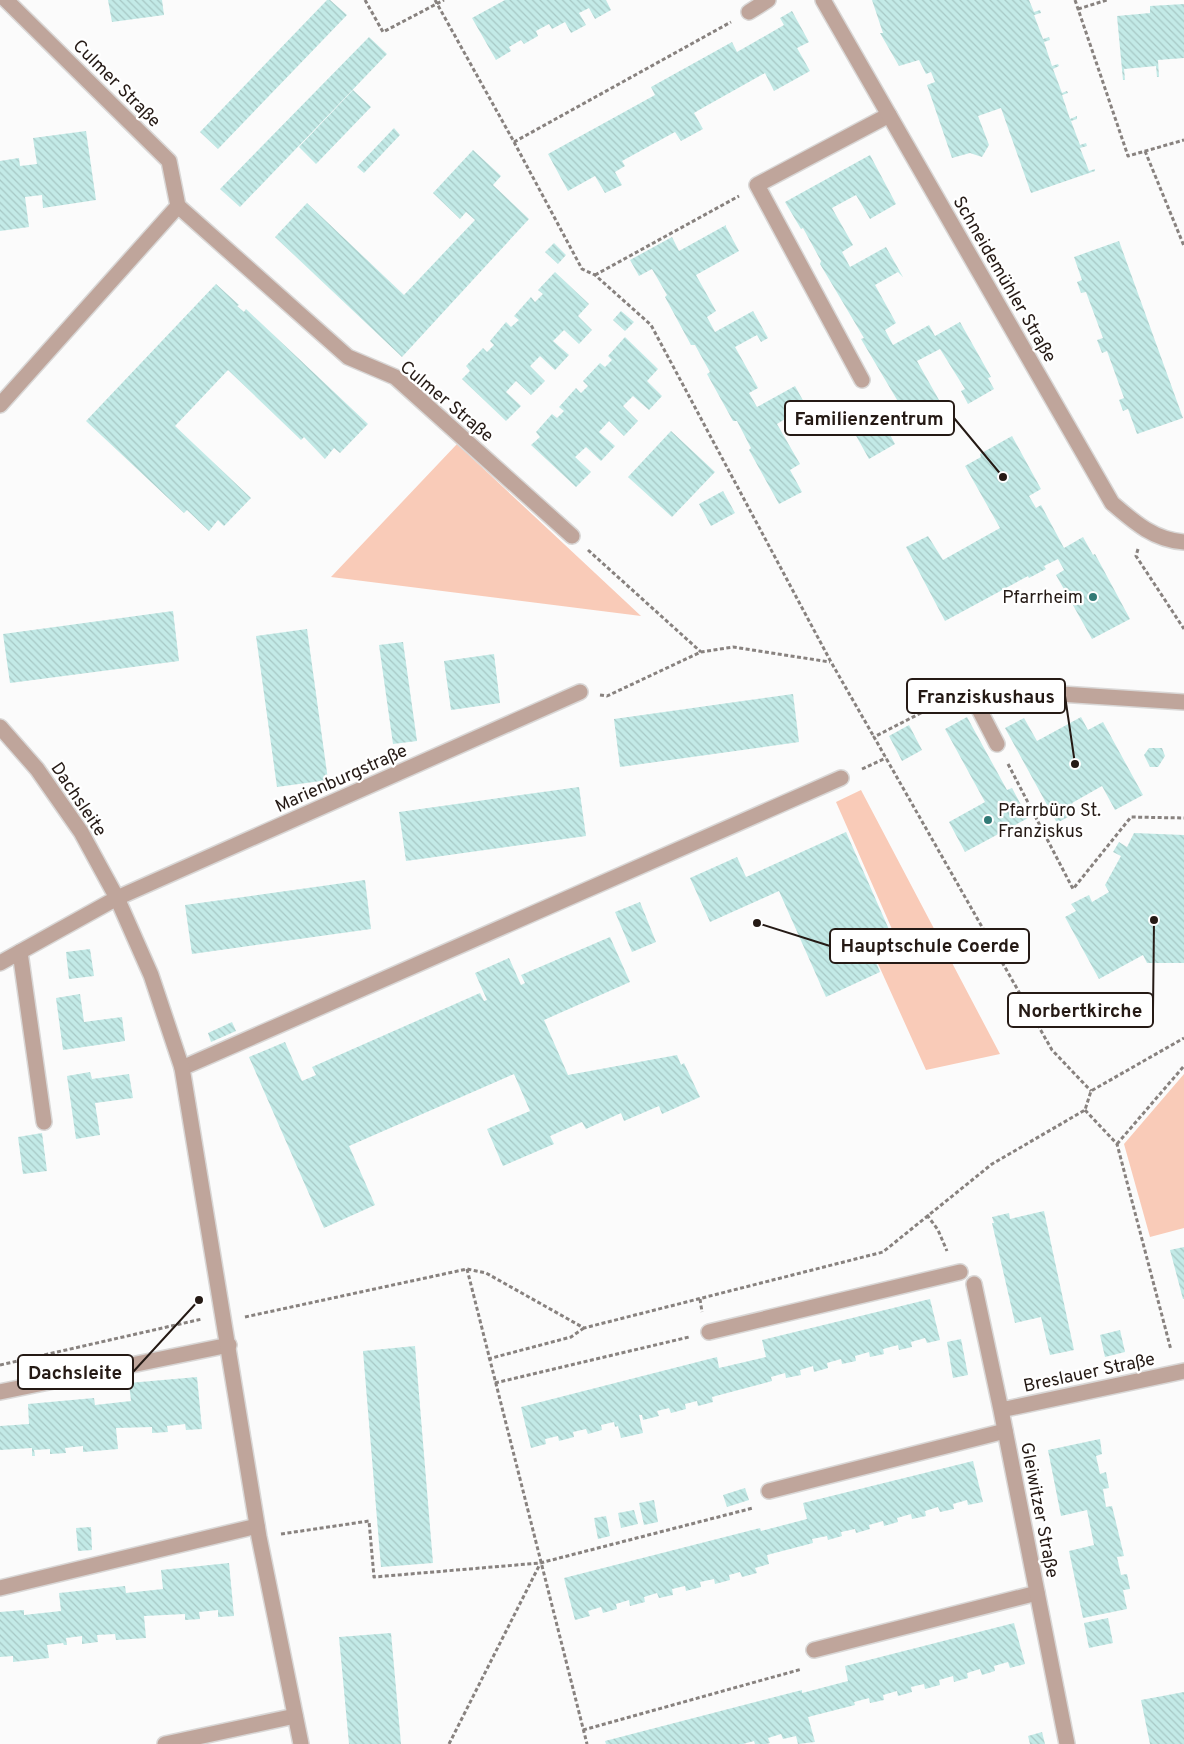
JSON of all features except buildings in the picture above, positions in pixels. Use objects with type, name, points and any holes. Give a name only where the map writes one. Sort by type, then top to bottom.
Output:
[{"type":"street","name":"Culmer Straße","points":[[6,0],[169,161],[178,206],[348,356],[395,377],[572,536]]},
{"type":"street","points":[[749,12],[768,0]]},
{"type":"street","name":"Schneidemühler Straße","points":[[823,0],[1112,503],[1144,530],[1171,541],[1184,542]]},
{"type":"street","points":[[862,380],[757,185],[889,115]]},
{"type":"street","points":[[0,405],[178,206]]},
{"type":"street","points":[[968,688],[1184,702]]},
{"type":"street","points":[[968,688],[997,744]]},
{"type":"street","name":"Marienburgstraße","points":[[117,898],[580,692]]},
{"type":"street","name":"Dachsleite","points":[[0,727],[37,769],[70,816],[117,898],[151,975],[182,1068],[229,1345],[258,1532],[300,1744]]},
{"type":"street","points":[[182,1068],[841,778]]},
{"type":"street","points":[[0,963],[117,898]]},
{"type":"street","points":[[20,952],[44,1122]]},
{"type":"street","points":[[709,1332],[960,1272]]},
{"type":"street","name":"Gleiwitzer Straße","points":[[974,1284],[1002,1410],[1067,1744]]},
{"type":"street","points":[[0,1392],[229,1345]]},
{"type":"street","name":"Breslauer Straße","points":[[1002,1410],[1181,1372]]},
{"type":"street","points":[[769,1491],[1005,1431]]},
{"type":"street","points":[[0,1588],[258,1532]]},
{"type":"street","points":[[814,1650],[1037,1593]]},
{"type":"street","points":[[165,1744],[295,1716]]},
{"type":"path","points":[[365,0],[383,32],[436,2],[444,0]]},
{"type":"path","points":[[1074,0],[1128,156],[1184,140]]},
{"type":"path","points":[[1078,9],[1107,0]]},
{"type":"path","points":[[436,2],[582,269],[595,275],[651,325],[830,662],[1052,1050],[1091,1091]]},
{"type":"path","points":[[514,142],[749,12]]},
{"type":"path","points":[[1146,151],[1184,246]]},
{"type":"path","points":[[595,275],[757,185]]},
{"type":"path","points":[[1144,530],[1136,556],[1184,629]]},
{"type":"path","points":[[572,536],[701,652]]},
{"type":"path","points":[[580,692],[607,696],[701,652],[733,647],[830,662]]},
{"type":"path","points":[[874,737],[968,688]]},
{"type":"path","points":[[997,744],[1073,889],[1131,817],[1184,818]]},
{"type":"path","points":[[841,778],[886,758]]},
{"type":"path","points":[[488,1359],[571,1337],[584,1328],[883,1252],[992,1164],[1085,1110],[1091,1091],[1184,1038]]},
{"type":"path","points":[[1117,1144],[1184,1066]]},
{"type":"path","points":[[1085,1110],[1117,1144],[1181,1372]]},
{"type":"path","points":[[927,1215],[938,1230],[943,1242]]},
{"type":"path","points":[[466,1269],[587,1744]]},
{"type":"path","points":[[0,1365],[192,1320],[248,1316],[466,1269],[486,1273],[584,1328]]},
{"type":"path","points":[[495,1383],[709,1332]]},
{"type":"path","points":[[258,1532],[369,1521],[374,1577],[540,1563],[756,1507],[769,1491]]},
{"type":"path","points":[[449,1744],[540,1563]]},
{"type":"path","points":[[584,1730],[802,1669],[814,1650]]},
{"type":"shaded area","points":[[457,444],[641,616],[331,577]]},
{"type":"shaded area","points":[[861,790],[1000,1054],[926,1070],[870,946],[895,936],[836,802]]},
{"type":"shaded area","points":[[1184,1074],[1184,1228],[1150,1237],[1124,1144]]},
{"type":"place","name":"Familienzentrum","points":[[1003,477]]},
{"type":"place","name":"Pfarrheim","points":[[1093,597]]},
{"type":"place","name":"Franziskushaus","points":[[1075,764]]},
{"type":"place","name":"Pfarrbüro St. Franziskus","points":[[988,820]]},
{"type":"place","name":"Norbertkirche","points":[[1154,920]]},
{"type":"place","name":"Hauptschule Coerde","points":[[757,923]]},
{"type":"place","name":"Dachsleite","points":[[199,1300]]}]
